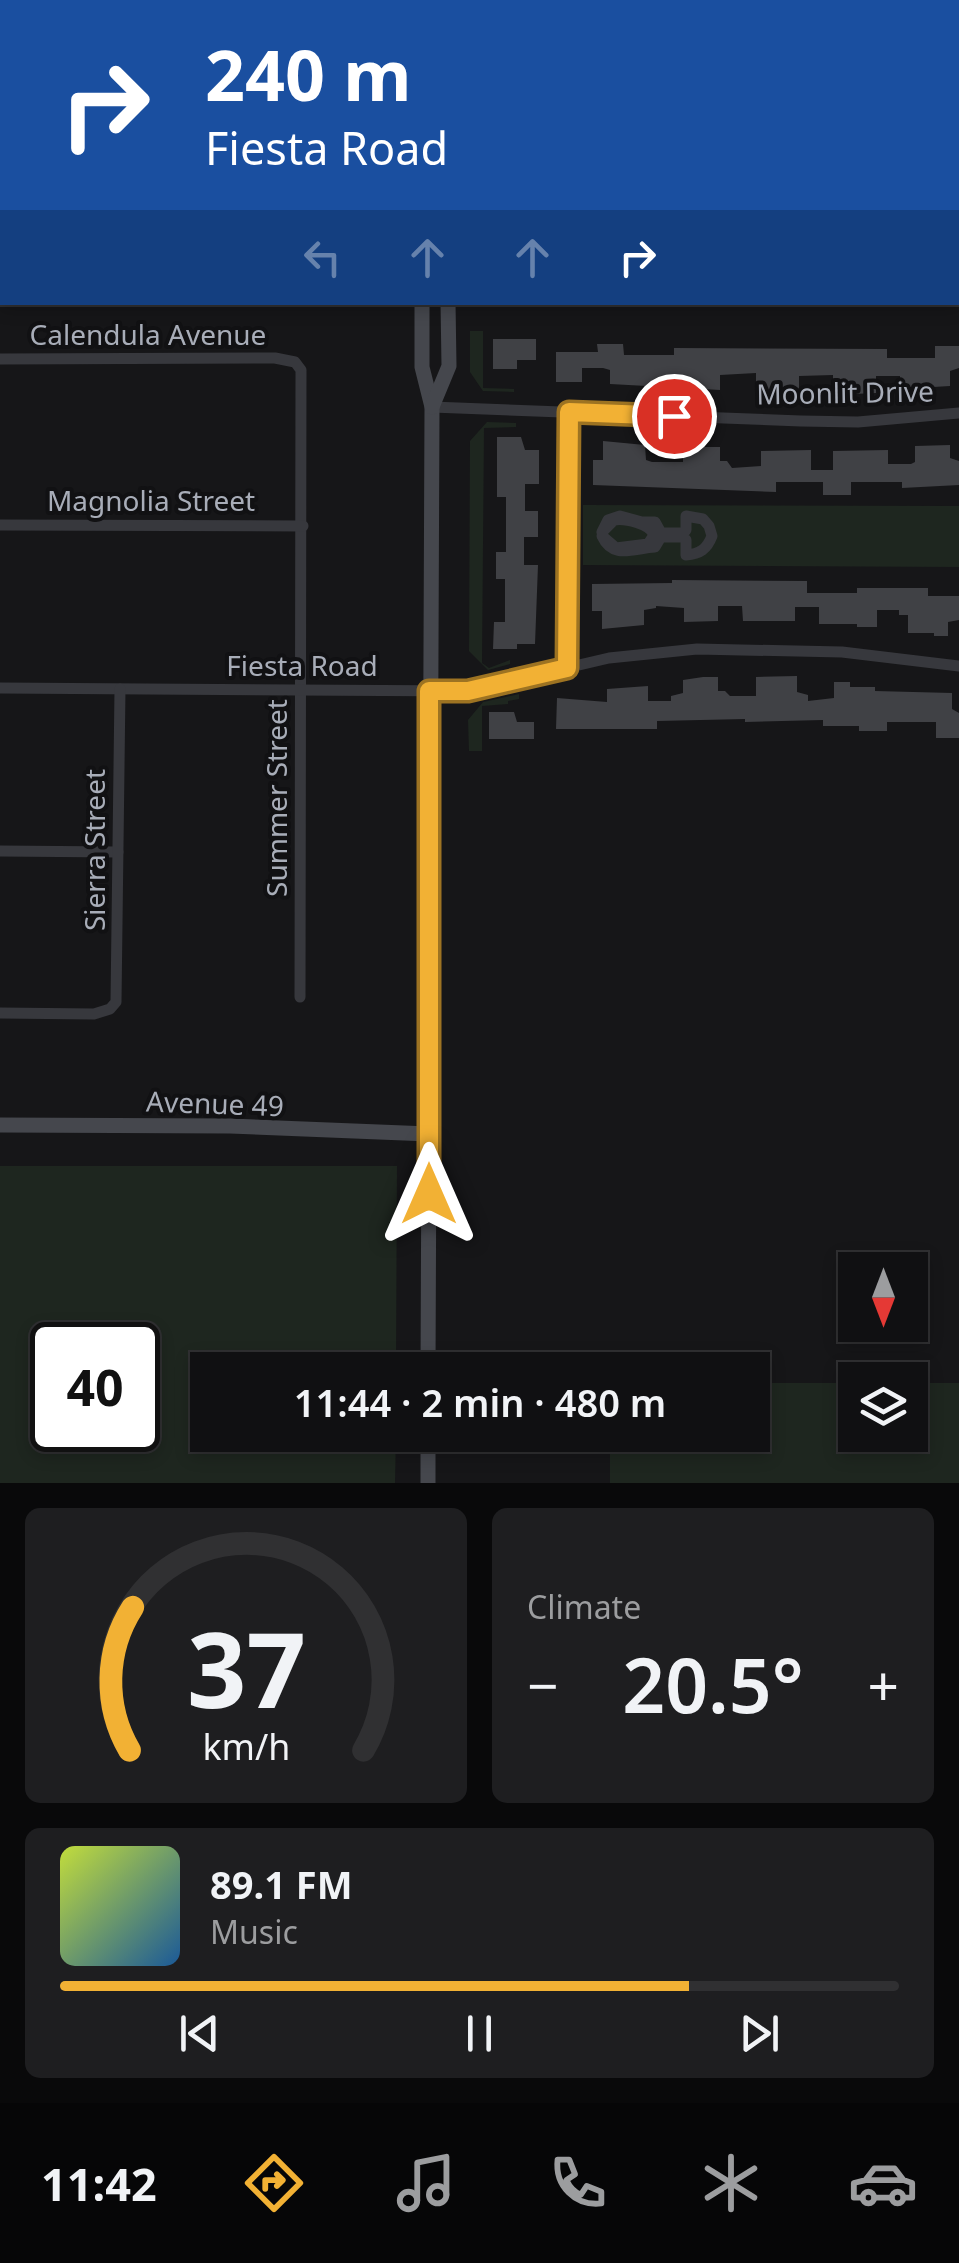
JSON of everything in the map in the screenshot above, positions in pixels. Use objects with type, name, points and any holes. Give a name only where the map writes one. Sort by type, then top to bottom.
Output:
[{"type":"street","points":[[422,305],[422,367],[432,407],[428,1352]]},
{"type":"street","points":[[432,407],[448,366],[448,305]]},
{"type":"street","name":"Calendula Avenue","points":[[0,359],[275,358],[295,362]]},
{"type":"street","name":"Summer Street","points":[[295,362],[303,378],[300,997]]},
{"type":"street","name":"Moonlit Drive","points":[[432,407],[820,422],[959,414]]},
{"type":"street","points":[[567,668],[569,412]]},
{"type":"street","points":[[620,516],[655,522],[662,533],[683,534],[686,516],[695,516],[709,526],[712,536],[702,551],[686,554],[683,537],[662,537],[655,547],[621,552],[610,548],[602,536],[616,548],[648,544],[654,535],[652,529],[643,526],[619,519],[602,532],[608,520],[620,516]]},
{"type":"street","name":"Magnolia Street","points":[[0,525],[302,526]]},
{"type":"street","name":"Fiesta Road","points":[[0,688],[468,691],[651,652],[743,648],[842,652],[959,666]]},
{"type":"street","name":"Sierra Street","points":[[0,1013],[94,1014],[110,1010],[118,994],[120,689]]},
{"type":"street","points":[[0,851],[118,852]]},
{"type":"street","name":"Avenue 49","points":[[0,1125],[230,1126],[428,1134]]},
{"type":"street","points":[[428,1452],[428,1483]]},
{"type":"shaded area","points":[[470,331],[483,331],[483,388],[514,392],[483,391],[470,372]]},
{"type":"shaded area","points":[[487,422],[516,423],[516,427],[484,428],[482,663],[489,668],[510,660],[510,664],[488,670],[469,651],[470,441]]},
{"type":"shaded area","points":[[583,505],[959,506],[959,567],[583,565]]},
{"type":"shaded area","points":[[519,694],[519,699],[508,704],[482,706],[482,751],[469,751],[468,720],[483,702]]},
{"type":"shaded area","points":[[0,1166],[397,1166],[396,1352],[190,1352],[190,1452],[396,1452],[395,1483],[0,1483]]},
{"type":"shaded area","points":[[770,1383],[838,1383],[838,1452],[928,1452],[928,1383],[959,1383],[959,1483],[610,1483],[610,1452],[770,1452]]},
{"type":"building","points":[[493,339],[536,339],[536,360],[517,360],[517,369],[493,369]]},
{"type":"building","points":[[597,344],[623,344],[624,355],[674,355],[674,348],[887,349],[887,358],[935,358],[935,346],[959,346],[959,368],[950,371],[950,386],[900,389],[900,376],[876,376],[876,393],[853,394],[833,394],[833,375],[799,376],[799,393],[756,392],[756,373],[720,375],[720,390],[610,384],[610,370],[603,368],[582,368],[582,382],[556,382],[556,352],[598,352]]},
{"type":"building","points":[[497,437],[521,437],[525,450],[539,450],[539,484],[525,484],[525,511],[538,511],[538,537],[524,537],[524,565],[538,565],[535,644],[517,644],[517,649],[493,649],[494,622],[505,622],[505,579],[496,579],[496,552],[506,552],[506,497],[497,497]]},
{"type":"building","points":[[603,441],[645,445],[646,460],[652,462],[683,462],[683,447],[720,447],[720,461],[727,461],[732,468],[761,466],[761,451],[811,450],[811,470],[833,470],[833,451],[888,450],[888,464],[911,464],[915,462],[915,446],[950,445],[950,458],[959,461],[959,485],[902,488],[902,482],[851,482],[851,495],[823,495],[823,482],[776,482],[776,492],[593,485],[593,460],[603,460]]},
{"type":"building","points":[[807,581],[807,593],[928,588],[928,596],[959,596],[959,620],[948,622],[948,636],[934,636],[908,633],[908,615],[899,615],[899,610],[877,610],[877,627],[857,627],[819,624],[819,607],[795,607],[795,621],[743,621],[742,606],[718,606],[718,621],[684,622],[684,608],[656,606],[644,610],[644,625],[602,629],[602,611],[592,611],[592,584]]},
{"type":"building","points":[[797,676],[797,692],[808,695],[808,701],[834,698],[834,682],[850,682],[850,687],[875,687],[875,691],[952,693],[952,709],[959,713],[959,738],[936,738],[936,722],[887,722],[887,731],[823,726],[823,720],[745,719],[657,721],[657,729],[556,729],[557,698],[607,702],[607,689],[648,686],[648,701],[671,701],[671,696],[683,693],[683,680],[703,677],[718,677],[718,691],[730,696],[756,696],[756,677]]},
{"type":"building","points":[[489,712],[514,712],[517,722],[534,722],[534,739],[489,739]]},
{"type":"route","points":[[429,1194],[429,691],[468,691],[567,668],[569,412],[674,416]]}]
